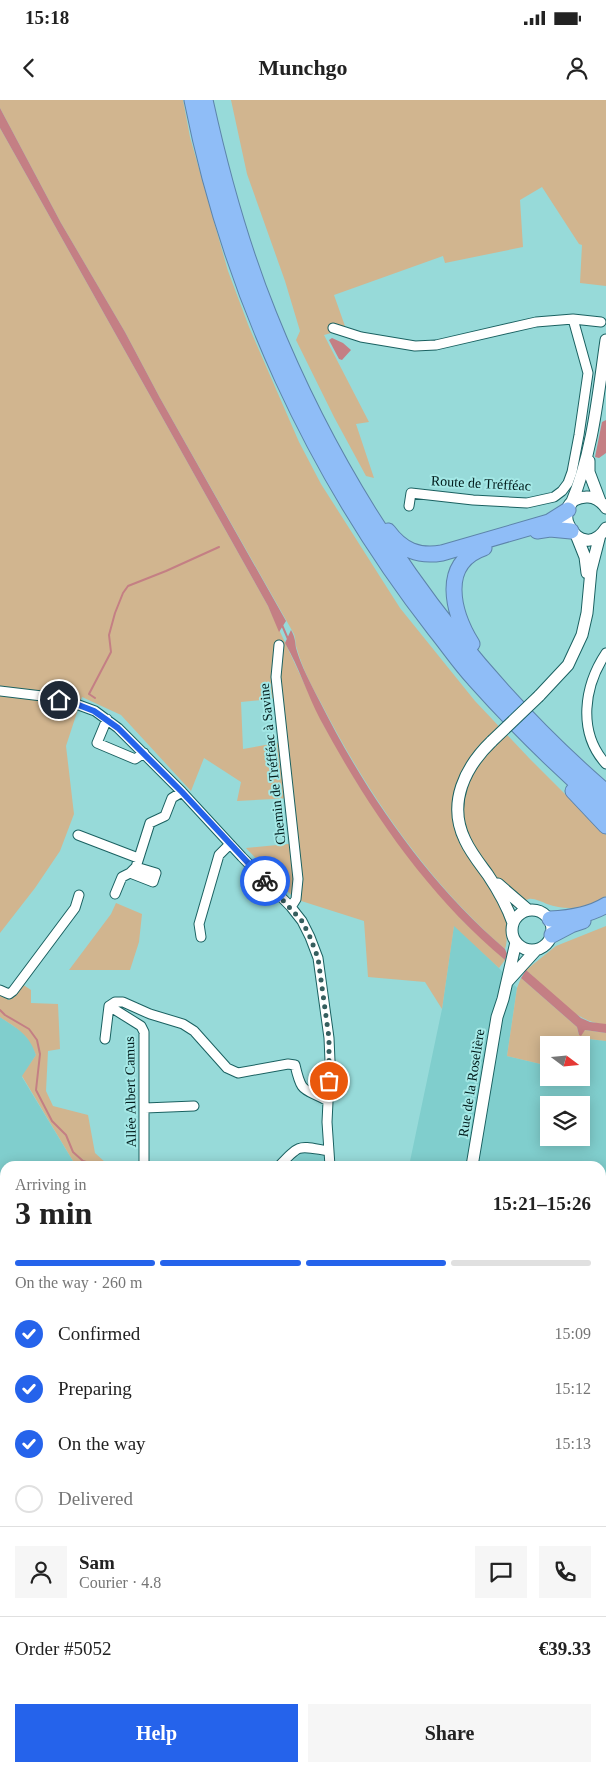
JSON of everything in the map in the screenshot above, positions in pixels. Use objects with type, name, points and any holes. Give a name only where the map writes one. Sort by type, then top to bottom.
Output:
[{"type":"highway","points":[[192,100],[212,185],[249,298],[284,383],[315,444],[346,498],[387,565],[474,679],[529,737],[606,809]]},
{"type":"highway","points":[[205,100],[230,200],[269,314],[311,410],[344,471],[394,551],[429,600],[476,659],[498,685],[582,772],[606,792]]},
{"type":"highway","points":[[344,471],[358,484],[389,533],[415,553],[428,555],[442,553],[549,522],[570,507]]},
{"type":"highway","points":[[498,685],[497,676],[472,645],[466,634],[454,602],[456,574],[462,561],[478,550],[533,532],[550,529],[574,534]]},
{"type":"highway","points":[[529,737],[536,752],[606,826]]},
{"type":"highway","points":[[550,919],[565,919],[600,909],[606,905]]},
{"type":"highway","points":[[552,935],[572,925],[606,914]]},
{"type":"street","points":[[333,328],[361,337],[415,346],[436,345],[536,322],[573,319],[601,322]]},
{"type":"street","name":"Route de Tréfféac","points":[[409,506],[411,493],[473,500],[527,503],[554,497],[562,491],[568,483],[572,472],[588,373],[573,319]]},
{"type":"street","points":[[589,589],[587,568],[574,534],[566,521],[589,452],[596,405],[603,375],[606,340]]},
{"type":"street","points":[[584,405],[596,405]]},
{"type":"street","points":[[589,452],[589,472],[605,506]]},
{"type":"street","points":[[570,507],[584,497],[590,497],[605,506]]},
{"type":"street","points":[[574,534],[591,539],[603,532]]},
{"type":"street","points":[[513,923],[504,902],[489,876],[464,840],[458,821],[457,801],[463,781],[479,754],[568,665],[582,635],[587,613],[594,554],[603,532]]},
{"type":"street","name":"Chemin de Tréfféac à Savine","points":[[279,645],[276,677],[298,879],[296,899],[291,907]]},
{"type":"street","points":[[606,653],[591,681],[586,712],[591,741],[606,764]]},
{"type":"street","points":[[0,691],[42,696],[76,704],[94,711],[107,719],[182,792],[302,921],[318,958],[329,1038],[330,1061],[327,1122],[330,1161]]},
{"type":"street","points":[[107,719],[97,743],[135,759],[144,753]]},
{"type":"street","points":[[116,894],[122,877],[135,866],[150,824],[165,816],[172,798],[182,792]]},
{"type":"street","points":[[78,835],[135,866]]},
{"type":"street","points":[[201,937],[199,924],[219,855],[230,844]]},
{"type":"street","points":[[489,876],[528,910]]},
{"type":"street","points":[[0,990],[9,994],[13,991],[75,908],[80,896]]},
{"type":"street","points":[[528,910],[540,911],[550,919],[553,929],[546,945],[536,950],[525,949],[516,942],[512,929],[516,917],[528,910]]},
{"type":"street","name":"Rue de la Roselière","points":[[473,1161],[497,1017],[516,942]]},
{"type":"street","name":"Rue de la Roselière","points":[[507,982],[536,950]]},
{"type":"street","points":[[105,1039],[109,1006],[115,1002],[122,1002],[150,1014],[183,1024],[194,1030],[227,1068],[234,1072],[238,1073],[288,1064],[295,1065],[299,1082],[303,1089],[328,1100]]},
{"type":"street","name":"Allée Albert Camus","points":[[109,1006],[143,1029],[144,1161]]},
{"type":"street","name":"Rue de la Roselière","points":[[480,1161],[502,1019],[501,1006]]},
{"type":"street","points":[[145,1108],[194,1106]]},
{"type":"street","points":[[284,1161],[295,1149],[305,1147],[329,1151]]},
{"type":"shaded area","points":[[0,100],[183,100],[190,137],[228,271],[249,327],[299,442],[321,484],[400,608],[475,701],[606,835],[606,896],[592,904],[578,908],[562,908],[531,899],[519,903],[508,915],[505,949],[450,894],[401,834],[338,735],[304,669],[296,647],[294,634],[160,398],[125,332],[61,223],[0,108]]},
{"type":"shaded area","points":[[231,100],[606,100],[606,286],[580,283],[582,245],[579,244],[542,187],[520,200],[523,247],[445,263],[443,256],[334,295],[346,329],[324,335],[369,422],[356,424],[374,478],[366,476],[296,340],[300,331],[285,281],[247,174]]},
{"type":"shaded area","points":[[0,108],[61,223],[125,332],[160,398],[286,621],[279,632],[268,606],[0,128]]},
{"type":"shaded area","points":[[0,128],[268,606],[323,724],[359,786],[389,831],[422,874],[464,922],[505,960],[499,968],[454,926],[442,1009],[425,982],[368,977],[364,921],[295,899],[246,848],[298,843],[293,798],[237,801],[241,782],[204,758],[191,791],[121,715],[82,697],[66,746],[74,814],[60,851],[35,888],[0,933]],"holes":[[[281,695],[287,741],[243,749],[241,702],[271,699]]]},
{"type":"shaded area","points":[[332,338],[343,343],[351,350],[342,360],[339,359],[329,340]]},
{"type":"shaded area","points":[[606,420],[606,453],[599,458],[595,457],[602,422]]},
{"type":"shaded area","points":[[291,630],[296,648],[313,688],[356,768],[378,802],[424,865],[476,923],[505,949],[507,954],[505,960],[477,935],[425,879],[401,848],[358,785],[320,719],[295,661],[285,643]]},
{"type":"shaded area","points":[[116,903],[142,914],[139,942],[130,970],[69,970],[111,914]]},
{"type":"shaded area","points":[[454,925],[517,988],[507,1056],[540,1064],[540,1086],[590,1086],[590,1039],[606,1041],[606,1161],[410,1161],[442,1009]]},
{"type":"shaded area","points":[[606,926],[606,1024],[584,1019],[573,1012],[526,970],[556,946]]},
{"type":"shaded area","points":[[526,970],[581,1018],[590,1022],[606,1024],[606,1033],[585,1030],[581,1036],[579,1035],[577,1027],[521,978]]},
{"type":"shaded area","points":[[521,978],[577,1027],[579,1035],[585,1030],[606,1033],[606,1041],[590,1039],[590,1036],[540,1036],[540,1064],[507,1056],[517,988]]},
{"type":"shaded area","points":[[22,984],[31,990],[31,1003],[58,1004],[60,1049],[48,1051],[46,1091],[53,1106],[88,1115],[95,1153],[104,1161],[73,1161],[22,1076],[36,1055],[26,1037],[0,1017],[0,995],[9,1000]]},
{"type":"shaded area","points":[[0,1017],[21,1031],[32,1043],[36,1055],[22,1077],[73,1161],[0,1161]]},
{"type":"shaded area","points":[[302,1152],[324,1156],[325,1161],[293,1161]]},
{"type":"waterway","points":[[95,698],[89,694],[111,652],[109,635],[115,613],[128,586],[219,547]]},
{"type":"waterway","points":[[282,625],[288,639]]},
{"type":"waterway","points":[[0,1010],[29,1029],[37,1040],[40,1054],[36,1090],[52,1121],[66,1135],[73,1152],[83,1161]]},
{"type":"way so far","points":[[265,881],[302,921],[318,958],[329,1038],[329,1081]]},
{"type":"route","points":[[59,700],[94,711],[118,728],[182,792],[265,881]]}]
